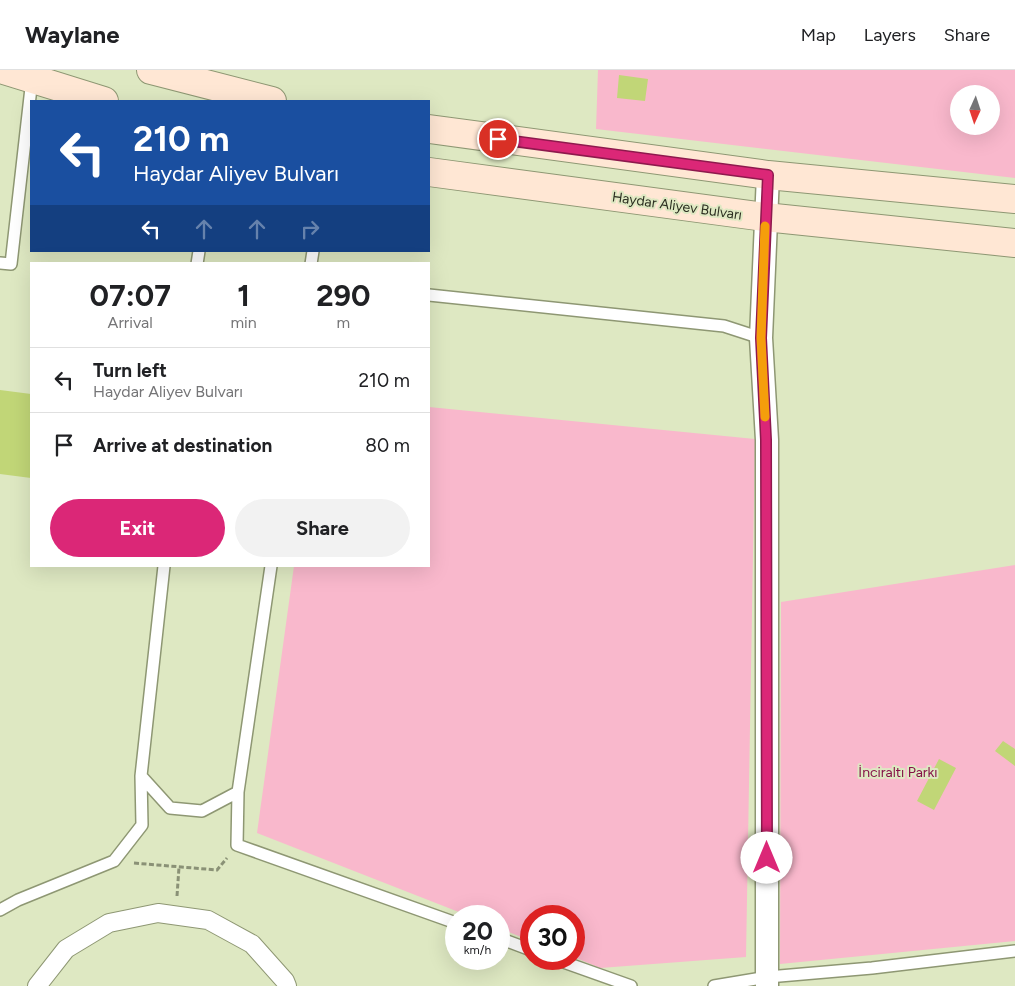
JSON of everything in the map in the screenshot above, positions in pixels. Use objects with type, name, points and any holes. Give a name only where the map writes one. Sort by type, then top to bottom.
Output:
[{"type":"main road","points":[[4,70],[101,100]]},
{"type":"main road","points":[[151,70],[268,100]]},
{"type":"main road","points":[[430,129],[768,175],[1015,199]]},
{"type":"main road","name":"Haydar Aliyev Bulvarı","points":[[430,172],[765,217],[1015,243]]},
{"type":"street","points":[[767,982],[766,440],[761,338],[768,175]]},
{"type":"street","points":[[36,986],[66,949],[109,922],[158,913],[208,920],[252,944],[285,981],[287,986]]},
{"type":"lane","points":[[0,263],[11,264],[32,79]]},
{"type":"lane","points":[[430,295],[724,326],[761,338]]},
{"type":"lane","points":[[0,910],[18,900],[114,861],[142,825],[141,776],[164,567]]},
{"type":"lane","points":[[271,567],[238,792],[238,845],[445,919]]},
{"type":"lane","points":[[141,776],[170,808],[202,812],[238,792]]},
{"type":"lane","points":[[714,986],[767,982],[1015,951]]},
{"type":"lane","points":[[585,969],[631,986]]},
{"type":"path","points":[[114,861],[217,870],[238,845]]},
{"type":"path","points":[[176,916],[179,867]]},
{"type":"green space","points":[[598,70],[1015,70],[1015,178],[596,129]]},
{"type":"green space","points":[[430,407],[755,439],[746,957],[600,968],[585,962],[585,905],[520,905],[520,937],[510,932],[510,905],[445,905],[445,907],[257,833],[294,567],[430,567]]},
{"type":"green space","name":"İnciraltı Parkı","points":[[1015,565],[1015,941],[780,964],[781,602]]},
{"type":"building","points":[[619,75],[648,79],[645,101],[617,98]]},
{"type":"building","points":[[0,390],[30,394],[30,478],[0,474]]},
{"type":"building","points":[[1003,741],[1015,749],[1015,766],[995,751]]},
{"type":"building","points":[[939,759],[956,768],[934,810],[917,801]]},
{"type":"slow traffic","points":[[765,226],[761,338],[765,417]]},
{"type":"route","points":[[498,139],[768,175],[761,338],[766,440],[767,858]]}]
